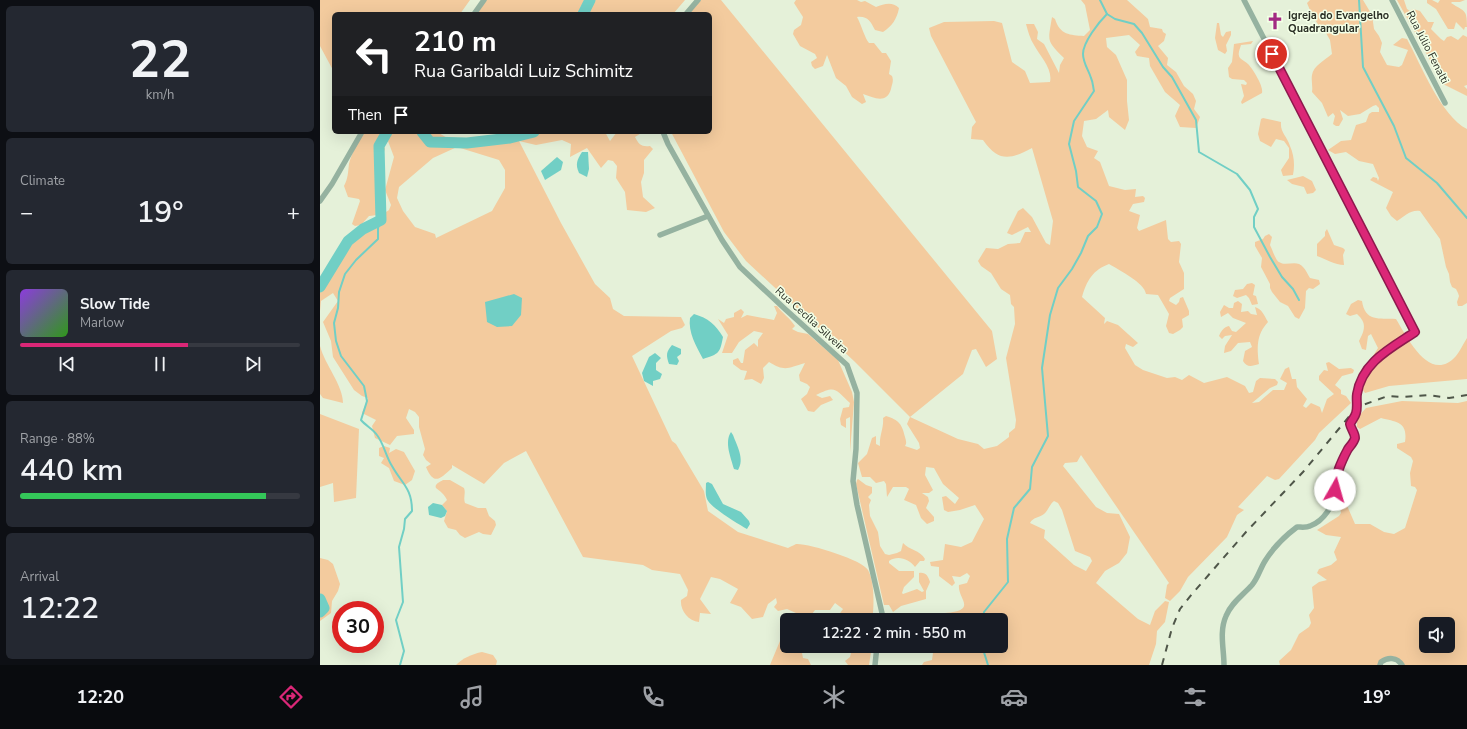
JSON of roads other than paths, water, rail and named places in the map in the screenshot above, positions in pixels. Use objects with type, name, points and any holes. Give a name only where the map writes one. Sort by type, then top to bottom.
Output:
[{"type":"street","points":[[475,12],[484,0]]},
{"type":"street","points":[[688,12],[698,0]]},
{"type":"street","points":[[1224,665],[1222,640],[1226,615],[1239,596],[1251,586],[1258,576],[1265,561],[1277,545],[1297,527],[1309,527],[1317,523],[1328,511],[1333,502],[1335,480],[1339,468],[1355,440],[1350,424],[1356,414],[1357,394],[1367,370],[1384,352],[1415,332],[1244,0]]},
{"type":"street","name":"Rua Júlio Fenalti","points":[[1392,0],[1445,103]]},
{"type":"street","points":[[320,201],[332,184],[361,134]]},
{"type":"street","name":"Rua Cecília Silveira","points":[[664,134],[708,216],[740,267],[847,365],[857,393],[856,449],[853,481],[882,613]]},
{"type":"street","points":[[660,236],[708,216]]},
{"type":"street","points":[[875,665],[876,653]]},
{"type":"street","points":[[1380,665],[1381,662],[1386,659],[1394,658],[1402,665]]},
{"type":"water","points":[[582,152],[588,152],[589,169],[587,177],[579,173],[577,167],[578,160]]},
{"type":"water","points":[[557,157],[563,162],[561,170],[545,180],[541,171]]},
{"type":"water","points":[[514,294],[522,298],[521,315],[512,326],[497,327],[487,322],[485,302]]},
{"type":"water","points":[[694,314],[711,322],[723,337],[720,350],[716,354],[703,359],[693,339],[690,328],[690,318]]},
{"type":"water","points":[[672,345],[681,349],[681,354],[677,357],[679,361],[677,365],[669,364],[668,361],[668,352]]},
{"type":"water","points":[[655,353],[661,358],[656,363],[656,370],[662,374],[660,379],[653,381],[653,386],[644,381],[642,373],[649,357]]},
{"type":"water","points":[[731,432],[741,457],[738,470],[734,469],[728,445]]},
{"type":"water","points":[[708,482],[712,484],[723,504],[741,512],[749,521],[750,524],[747,529],[725,515],[709,502],[706,493],[706,483]]},
{"type":"water","points":[[433,503],[442,505],[447,511],[445,516],[441,518],[429,515],[428,507]]},
{"type":"waterway","points":[[584,12],[590,0]]},
{"type":"waterway","points":[[1100,0],[1107,14],[1115,19],[1134,24],[1142,33],[1163,67],[1172,77],[1196,120],[1199,152],[1237,174],[1250,190],[1258,209],[1254,217],[1254,227],[1282,277],[1293,289],[1299,300]]},
{"type":"waterway","points":[[1359,0],[1363,67],[1394,126],[1406,158],[1437,183],[1467,218]]},
{"type":"waterway","points":[[984,613],[1008,582],[1007,539],[1014,508],[1030,489],[1032,467],[1048,436],[1042,368],[1050,315],[1058,288],[1072,269],[1088,236],[1097,227],[1102,214],[1096,201],[1078,187],[1076,171],[1069,144],[1074,121],[1094,91],[1092,80],[1084,61],[1084,49],[1092,32],[1107,14]]},
{"type":"waterway","points":[[320,287],[348,241],[363,229],[381,220],[379,146],[386,134]]},
{"type":"waterway","points":[[424,134],[430,142],[467,143],[510,138],[526,134]]},
{"type":"waterway","points":[[381,220],[378,228],[378,239],[356,260],[345,274],[339,292],[338,308],[334,323],[336,341],[341,356],[364,386],[367,401],[361,420],[374,431],[379,439],[390,462],[406,487],[412,503],[412,511],[405,519],[399,547],[403,602],[396,620],[404,651],[400,665]]},
{"type":"waterway","points":[[320,599],[324,608],[320,612]]},
{"type":"waterway","points":[[984,653],[988,665]]},
{"type":"railway","points":[[1162,665],[1172,628],[1180,609],[1246,532],[1303,472],[1357,407],[1388,396],[1403,397],[1428,395],[1449,398],[1467,395]]},
{"type":"place","name":"Igreja do Evangelho Quadrangular","points":[[1275,21]]}]
